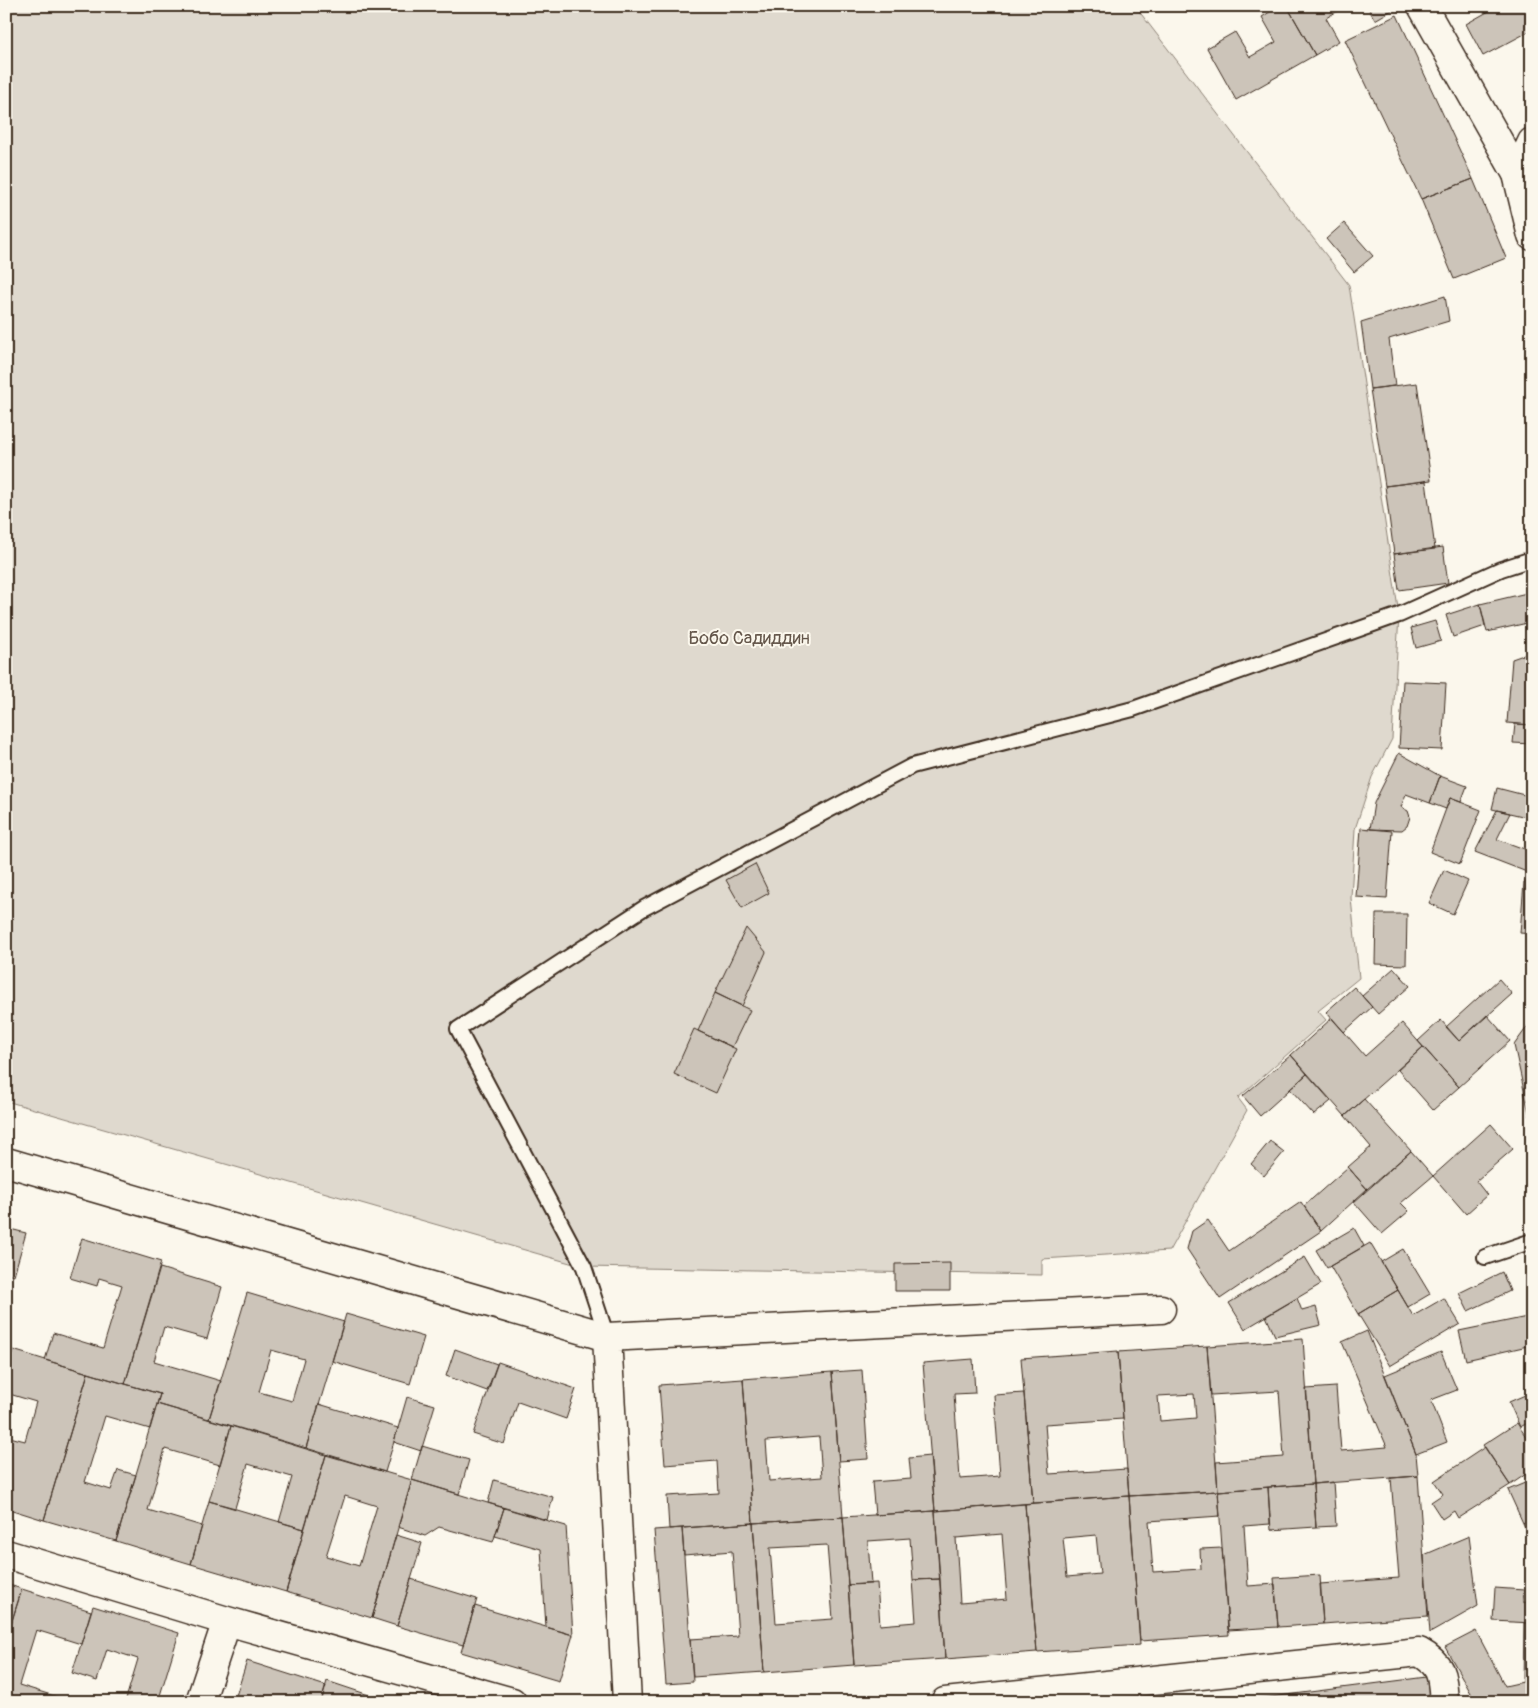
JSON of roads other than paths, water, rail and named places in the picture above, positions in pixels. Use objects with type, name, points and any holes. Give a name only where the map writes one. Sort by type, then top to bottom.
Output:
[{"type":"street","points":[[1422,6],[1517,174],[1532,236]]},
{"type":"street","points":[[1517,174],[1532,142]]},
{"type":"street","points":[[6,1162],[607,1337],[1161,1309]]},
{"type":"street","points":[[607,1337],[627,1702]]},
{"type":"street","points":[[6,1554],[227,1621],[512,1702]]},
{"type":"street","points":[[200,1702],[227,1621]]},
{"type":"street","points":[[945,1702],[1419,1652],[1432,1659],[1442,1676],[1444,1702]]},
{"type":"lane","points":[[607,1337],[584,1267],[458,1028],[644,908],[912,766],[1133,709],[1399,615],[1501,569],[1532,559]]},
{"type":"lane","points":[[1485,1257],[1532,1241]]},
{"type":"park label","name":"Бобо Садиддин","points":[[749,638]]}]
